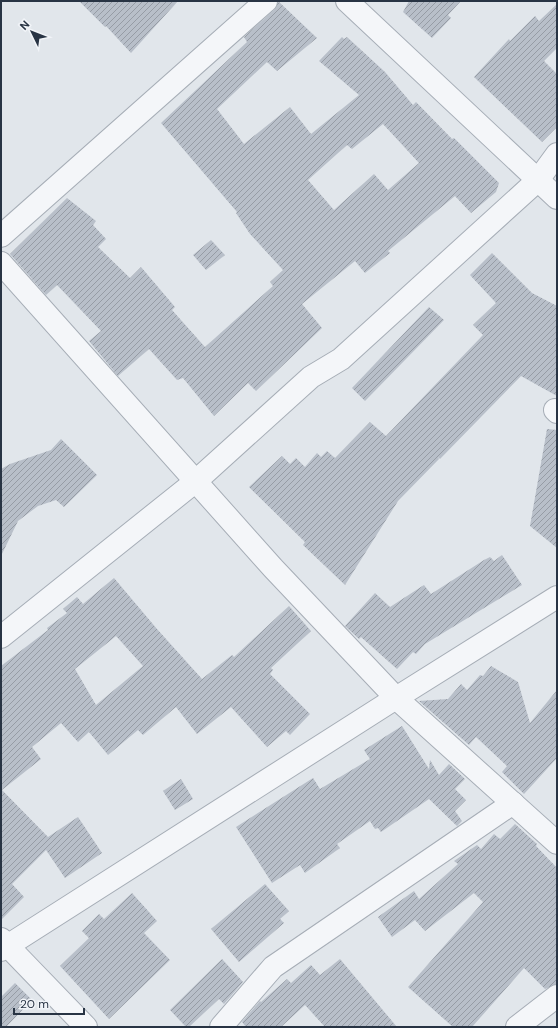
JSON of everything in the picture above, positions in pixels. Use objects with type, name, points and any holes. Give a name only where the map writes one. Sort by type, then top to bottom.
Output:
[{"type":"street","points":[[1,236],[266,1]]},
{"type":"street","points":[[347,1],[557,198]]},
{"type":"street","points":[[1,636],[196,481],[310,377],[340,359],[538,180],[557,154]]},
{"type":"street","points":[[1,263],[273,568],[396,698],[557,843]]},
{"type":"street","points":[[86,1027],[3,945],[557,597]]},
{"type":"street","points":[[221,1027],[273,967],[513,803]]},
{"type":"street","points":[[517,1027],[557,996]]},
{"type":"building","points":[[79,1],[178,1],[131,53],[106,26],[105,27]]},
{"type":"building","points":[[278,1],[317,38],[277,71],[267,62],[217,109],[244,144],[290,107],[311,134],[359,95],[319,61],[342,37],[344,39],[347,37],[385,72],[413,105],[416,102],[452,139],[454,138],[499,183],[496,192],[471,213],[455,196],[388,251],[390,253],[365,273],[355,261],[302,304],[322,328],[256,391],[248,383],[214,416],[183,378],[177,380],[149,349],[118,376],[89,341],[101,331],[57,285],[46,295],[10,254],[67,198],[96,221],[93,225],[106,239],[98,247],[130,278],[141,267],[175,307],[172,310],[205,347],[273,286],[270,282],[283,270],[250,234],[236,213],[237,212],[161,123],[247,42],[244,37],[274,10]],"holes":[[[383,124],[419,163],[388,190],[374,174],[334,210],[308,180],[347,145],[352,149]]]},
{"type":"building","points":[[409,1],[461,1],[448,15],[451,18],[432,38],[403,12]]},
{"type":"building","points":[[557,4],[557,48],[544,61],[557,74],[557,127],[542,142],[474,77],[509,39],[510,41],[535,16],[539,21]]},
{"type":"building","points":[[211,240],[225,255],[206,270],[193,255]]},
{"type":"building","points":[[492,253],[532,293],[557,306],[557,396],[521,376],[440,459],[438,457],[439,459],[398,501],[345,585],[303,545],[305,542],[249,487],[282,456],[290,464],[296,458],[305,467],[317,453],[321,457],[327,451],[335,458],[370,422],[386,436],[483,335],[473,325],[496,303],[470,275]]},
{"type":"building","points":[[429,307],[444,320],[365,401],[352,388]]},
{"type":"building","points":[[547,429],[557,430],[557,548],[530,526]]},
{"type":"building","points":[[61,439],[97,475],[64,507],[56,500],[38,506],[18,521],[1,556],[1,469],[10,464],[51,450]]},
{"type":"building","points":[[502,555],[522,585],[425,644],[416,654],[413,652],[397,669],[361,637],[359,639],[345,626],[375,593],[390,607],[424,585],[431,594],[484,560],[490,557],[494,561]]},
{"type":"building","points":[[114,578],[202,679],[232,655],[234,657],[289,606],[311,631],[271,668],[273,670],[270,674],[310,714],[290,735],[286,731],[267,747],[231,707],[197,734],[176,707],[143,735],[138,730],[108,755],[89,732],[78,742],[61,723],[32,747],[41,759],[2,790],[48,837],[78,817],[102,853],[65,878],[46,850],[12,884],[24,897],[1,920],[1,666],[48,630],[47,628],[67,613],[63,609],[77,597],[83,604]],"holes":[[[116,636],[143,666],[96,705],[75,669]]]},
{"type":"building","points":[[491,666],[518,682],[530,723],[557,690],[557,758],[524,794],[502,772],[507,766],[476,737],[469,745],[419,701],[448,699],[461,684],[467,690],[480,675],[483,676]]},
{"type":"building","points":[[402,726],[429,769],[430,760],[439,775],[449,764],[465,779],[455,789],[466,800],[455,811],[462,821],[457,826],[429,799],[381,832],[378,828],[375,829],[370,821],[337,844],[340,848],[305,873],[300,865],[272,883],[236,827],[313,778],[320,789],[370,759],[364,750]]},
{"type":"building","points":[[181,779],[193,799],[175,810],[163,791]]},
{"type":"building","points":[[515,824],[537,844],[536,846],[557,868],[557,984],[545,989],[524,968],[472,1027],[453,1027],[408,987],[483,902],[474,893],[425,931],[415,920],[392,937],[378,917],[414,891],[419,899],[458,864],[454,861],[477,845],[481,849],[494,834],[500,839]]},
{"type":"building","points":[[265,884],[289,911],[280,919],[284,923],[239,962],[211,929]]},
{"type":"building","points":[[132,893],[157,921],[144,933],[170,960],[109,1019],[60,966],[89,938],[82,931],[99,914],[104,919]]},
{"type":"building","points":[[222,959],[243,982],[224,1004],[219,999],[189,1027],[186,1027],[170,1010]]},
{"type":"building","points":[[340,959],[397,1027],[325,1027],[305,1005],[281,1027],[246,1027],[242,1022],[260,1001],[261,1002],[287,979],[291,983],[311,965],[320,975]]},
{"type":"building","points":[[15,983],[32,1000],[6,1027],[1,1027],[1,997]]}]
